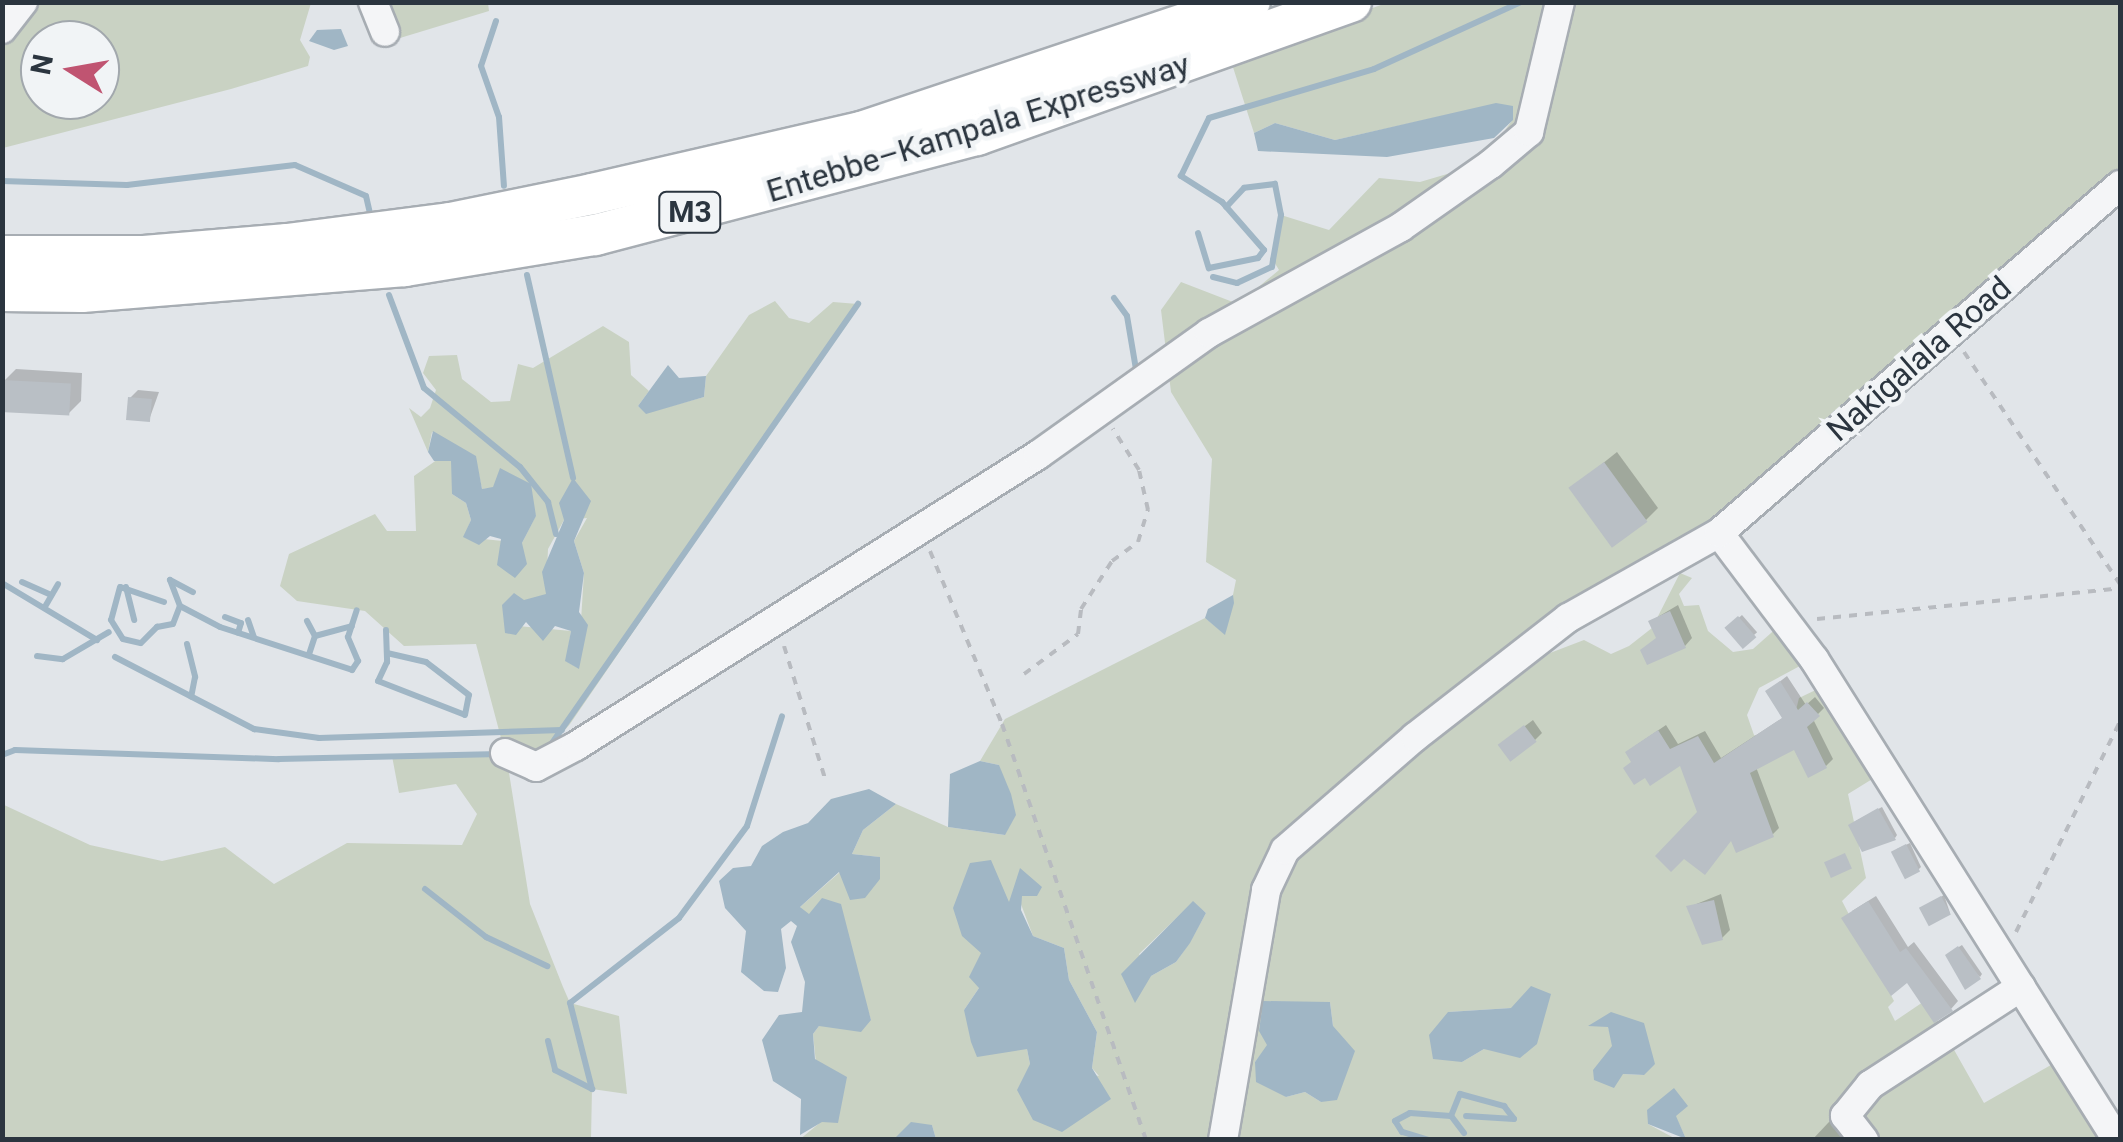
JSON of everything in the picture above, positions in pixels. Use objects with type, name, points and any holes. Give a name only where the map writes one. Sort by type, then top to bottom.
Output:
[{"type":"highway","name":"Entebbe–Kampala Expressway","points":[[2,256],[144,256],[286,244],[450,222],[592,194],[860,132],[1250,2]]},
{"type":"highway","name":"Entebbe–Kampala Expressway","points":[[2,291],[163,287],[405,266],[596,235],[977,136],[1350,2]]},
{"type":"street","points":[[2,29],[23,2]]},
{"type":"street","points":[[373,2],[385,32]]},
{"type":"street","points":[[506,754],[536,767],[921,528],[1108,405],[1208,332],[1402,227],[1529,132],[1560,2]]},
{"type":"street","name":"Nakigalala Road","points":[[1222,1140],[1266,890],[1285,850],[1415,736],[1568,618],[1719,533],[2120,185]]},
{"type":"street","points":[[1719,533],[1787,622],[2117,1140]]},
{"type":"street","points":[[1864,1140],[1845,1116],[1870,1085],[2021,987]]},
{"type":"path","points":[[1787,622],[2120,586],[1950,331]]},
{"type":"path","points":[[1024,674],[1078,634],[1081,609],[1112,560],[1138,542],[1148,510],[1139,470],[1115,438],[1108,405]]},
{"type":"path","points":[[921,528],[1002,724],[1146,1140]]},
{"type":"path","points":[[776,617],[826,782]]},
{"type":"path","points":[[2003,958],[2120,722]]},
{"type":"green space","points":[[16,3],[311,3],[300,40],[310,57],[308,66],[120,118],[120,20],[20,20],[20,120],[111,120],[3,148],[3,20]]},
{"type":"green space","points":[[385,3],[488,3],[489,11],[400,38]]},
{"type":"green space","points":[[1386,3],[2120,3],[2120,174],[1718,532],[1422,727],[1269,850],[1216,1139],[936,1139],[932,1125],[894,1139],[799,1140],[822,1121],[813,1034],[819,1026],[871,1020],[858,979],[800,907],[840,872],[879,857],[852,854],[863,830],[896,804],[948,827],[1005,835],[999,765],[980,761],[1005,719],[1205,618],[1225,634],[1236,580],[1206,562],[1212,459],[1171,392],[1161,310],[1181,282],[1238,304],[1279,270],[1273,260],[1281,215],[1329,230],[1379,178],[1420,182],[1481,164],[1513,119],[1496,104],[1335,140],[1275,123],[1254,133],[1231,61]],"holes":[[[1016,891],[1033,936],[1064,948],[1069,980],[1097,1032],[1092,1068],[1099,1076],[1030,1064],[1027,1049],[964,1010],[979,988],[982,953]],[[1193,902],[1206,913],[1190,942],[1176,962],[1151,976],[1139,954]]]},
{"type":"green space","points":[[775,301],[789,318],[809,323],[833,302],[858,304],[570,724],[546,752],[506,754],[530,904],[563,987],[570,1003],[619,1016],[627,1094],[592,1089],[591,1139],[3,1139],[2,804],[90,845],[162,861],[225,847],[274,884],[347,843],[462,845],[477,814],[456,784],[399,793],[392,756],[505,753],[476,644],[404,646],[365,611],[297,601],[280,586],[289,554],[375,514],[387,531],[416,531],[414,476],[441,457],[452,461],[452,494],[466,503],[471,520],[464,537],[522,543],[536,515],[492,488],[482,489],[475,456],[432,432],[428,452],[409,408],[421,417],[430,408],[436,390],[423,373],[429,356],[457,355],[462,379],[491,402],[510,401],[518,364],[533,368],[603,326],[629,342],[631,375],[649,391],[638,406],[646,413],[704,397],[706,376],[749,315]],"holes":[[[587,518],[574,541],[584,573],[578,668],[566,661],[571,631],[518,626],[546,595],[548,549],[564,520]]]},
{"type":"green space","points":[[1680,573],[1692,578],[1679,594],[1684,606],[1699,605],[1708,631],[1733,652],[1753,649],[1781,624],[1811,660],[1759,688],[1747,715],[1754,735],[1787,746],[1799,698],[1826,685],[1882,773],[1848,794],[1866,878],[1842,901],[1894,1001],[1888,1007],[1895,1021],[1926,1000],[1984,1103],[2058,1061],[2102,1139],[1686,1139],[1667,1098],[1648,1110],[1648,1124],[1676,1139],[1233,1140],[1272,903],[1286,867],[1338,816],[1550,653],[1584,640],[1611,654],[1652,628]],"holes":[[[1330,1002],[1333,1026],[1321,1102],[1305,1092],[1286,1097],[1255,1062],[1301,1003]],[[1511,1008],[1484,1049],[1462,1062],[1448,1012]],[[1608,1027],[1644,1075],[1623,1074]]]},
{"type":"water","points":[[341,29],[348,46],[334,50],[309,41],[317,30]]},
{"type":"water","points":[[1496,103],[1513,106],[1513,120],[1494,138],[1387,157],[1258,151],[1254,133],[1275,123],[1335,140]]},
{"type":"water","points":[[668,365],[679,378],[706,376],[704,397],[646,414],[638,406]]},
{"type":"water","points":[[433,431],[476,456],[482,489],[493,487],[500,468],[531,484],[536,516],[522,543],[527,564],[515,578],[497,565],[501,539],[490,536],[479,545],[463,537],[471,520],[466,503],[452,494],[451,461],[434,461],[428,452]]},
{"type":"water","points":[[573,478],[591,501],[574,541],[584,573],[579,612],[588,625],[579,669],[565,661],[571,631],[555,626],[543,641],[526,622],[516,635],[505,633],[502,605],[514,593],[524,600],[546,594],[542,572],[564,520],[559,503]]},
{"type":"water","points":[[1233,595],[1225,635],[1205,618],[1208,609]]},
{"type":"water","points":[[980,761],[999,765],[1011,794],[1016,815],[1005,835],[948,827],[950,774]]},
{"type":"water","points":[[869,789],[896,804],[863,830],[852,854],[880,857],[880,879],[865,898],[850,900],[839,872],[800,907],[809,914],[822,898],[841,904],[871,1020],[861,1032],[819,1026],[813,1034],[815,1059],[847,1077],[838,1123],[822,1122],[800,1135],[801,1099],[773,1081],[762,1040],[779,1015],[802,1012],[805,982],[791,942],[797,926],[791,921],[781,929],[786,968],[778,992],[764,991],[741,972],[746,931],[725,908],[719,881],[733,868],[751,866],[762,846],[783,832],[808,823],[831,799]]},
{"type":"water","points":[[991,860],[1009,902],[1020,868],[1042,887],[1037,896],[1022,896],[1021,910],[1033,936],[1064,948],[1069,980],[1097,1032],[1092,1068],[1111,1099],[1062,1132],[1033,1120],[1017,1090],[1030,1064],[1027,1049],[977,1057],[971,1042],[964,1010],[979,988],[969,977],[981,953],[962,936],[953,908],[970,863]]},
{"type":"water","points":[[1193,901],[1206,913],[1190,943],[1176,962],[1151,976],[1135,1003],[1121,974]]},
{"type":"water","points":[[1531,986],[1551,994],[1537,1044],[1520,1058],[1484,1049],[1462,1062],[1433,1059],[1429,1035],[1448,1012],[1511,1008]]},
{"type":"water","points":[[1263,1001],[1330,1002],[1333,1026],[1355,1051],[1337,1100],[1321,1102],[1305,1092],[1286,1097],[1256,1082],[1255,1062],[1267,1045],[1259,1031]]},
{"type":"water","points":[[1611,1012],[1644,1023],[1655,1064],[1644,1075],[1623,1074],[1614,1088],[1594,1080],[1593,1070],[1612,1046],[1608,1027],[1588,1026]]},
{"type":"water","points":[[1674,1088],[1688,1106],[1676,1116],[1686,1139],[1648,1124],[1647,1110]]},
{"type":"water","points":[[911,1122],[932,1125],[936,1139],[894,1139]]},
{"type":"building","points":[[2,380],[71,384],[69,416],[2,412]]},
{"type":"building","points":[[128,397],[152,399],[150,422],[126,420]]},
{"type":"building","points":[[1604,462],[1647,522],[1612,548],[1568,488]]},
{"type":"building","points":[[1670,611],[1686,648],[1647,665],[1640,650],[1656,638],[1648,621]]},
{"type":"building","points":[[1738,616],[1756,637],[1743,649],[1724,628]]},
{"type":"building","points":[[1780,681],[1798,710],[1807,702],[1820,716],[1807,727],[1827,768],[1808,778],[1794,750],[1750,773],[1774,837],[1736,853],[1731,841],[1705,875],[1684,859],[1671,872],[1655,856],[1697,812],[1680,766],[1650,786],[1645,778],[1634,785],[1623,768],[1631,762],[1625,752],[1658,730],[1670,749],[1698,736],[1714,763],[1782,718],[1765,691]]},
{"type":"building","points":[[1524,725],[1537,742],[1510,762],[1498,745]]},
{"type":"building","points":[[1878,808],[1896,840],[1862,852],[1848,825]]},
{"type":"building","points":[[1906,844],[1920,872],[1905,879],[1891,852]]},
{"type":"building","points":[[1845,853],[1852,869],[1831,878],[1824,862]]},
{"type":"building","points":[[1941,896],[1951,915],[1929,926],[1919,908]]},
{"type":"building","points":[[1714,900],[1723,940],[1702,945],[1686,906]]},
{"type":"building","points":[[1868,901],[1900,952],[1906,948],[1953,1011],[1934,1023],[1907,983],[1891,996],[1841,918]]},
{"type":"building","points":[[1958,946],[1981,979],[1965,990],[1945,955]]},
{"type":"waterway","points":[[1198,233],[1209,268],[1258,258],[1264,250],[1222,202],[1181,176],[1209,118],[1374,69],[1521,2]]},
{"type":"waterway","points":[[496,21],[481,66],[499,117],[504,186]]},
{"type":"waterway","points":[[2,181],[127,185],[295,165],[366,196],[370,213]]},
{"type":"waterway","points":[[1213,277],[1237,283],[1272,267],[1281,215],[1275,184],[1244,188],[1226,207]]},
{"type":"waterway","points":[[527,275],[573,478]]},
{"type":"waterway","points":[[389,295],[424,388],[520,467],[548,502],[556,534]]},
{"type":"waterway","points":[[1114,298],[1127,316],[1137,375]]},
{"type":"waterway","points":[[550,746],[858,304]]},
{"type":"waterway","points":[[180,606],[170,580],[193,592]]},
{"type":"waterway","points":[[22,582],[51,595]]},
{"type":"waterway","points":[[2,583],[97,640]]},
{"type":"waterway","points":[[46,605],[58,584]]},
{"type":"waterway","points":[[164,602],[120,587],[111,620],[123,639],[141,643],[157,627],[173,624],[180,606],[220,627],[352,670],[358,661],[348,637],[357,610]]},
{"type":"waterway","points":[[126,587],[134,620]]},
{"type":"waterway","points":[[225,617],[241,623],[238,633]]},
{"type":"waterway","points":[[248,620],[254,637]]},
{"type":"waterway","points":[[307,621],[315,636],[309,655]]},
{"type":"waterway","points":[[315,636],[352,626]]},
{"type":"waterway","points":[[386,630],[387,662],[378,681],[465,715],[469,695],[426,662],[387,653]]},
{"type":"waterway","points":[[37,656],[63,659],[109,632]]},
{"type":"waterway","points":[[187,644],[195,677],[191,697]]},
{"type":"waterway","points":[[115,657],[254,729],[319,738],[562,730]]},
{"type":"waterway","points":[[548,1041],[555,1070],[592,1089],[570,1003],[679,918],[747,826],[782,716]]},
{"type":"waterway","points":[[2,755],[15,750],[279,759],[500,754]]},
{"type":"waterway","points":[[425,889],[486,937],[547,966]]},
{"type":"waterway","points":[[1464,1133],[1451,1116],[1460,1094],[1504,1106],[1514,1119],[1466,1116]]},
{"type":"waterway","points":[[1429,1140],[1402,1132],[1395,1121],[1410,1113],[1451,1116]]}]
